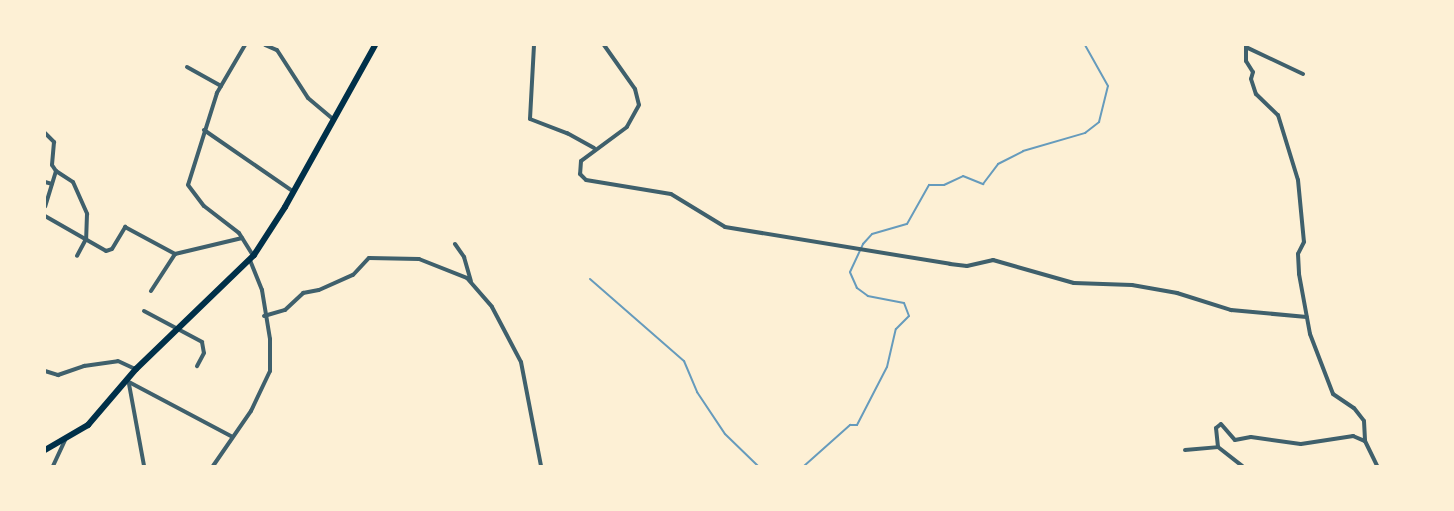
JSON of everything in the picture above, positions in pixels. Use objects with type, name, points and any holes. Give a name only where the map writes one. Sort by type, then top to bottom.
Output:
[{"type":"main road","points":[[45,450],[65,440],[98,415],[128,382],[136,369],[252,258],[294,192],[332,118],[375,45]]},
{"type":"street","points":[[213,466],[231,436],[251,411],[270,371],[270,339],[264,316],[262,290],[252,258],[242,238],[188,189],[204,130],[221,86],[245,45]]},
{"type":"street","points":[[265,45],[277,50],[316,109],[332,118]]},
{"type":"street","points":[[534,45],[530,119],[567,133],[594,148]]},
{"type":"street","points":[[604,45],[635,90],[639,105],[627,127],[594,148],[579,165],[580,174],[586,180],[671,194],[725,227],[967,266],[993,260],[1074,283],[1132,285],[1177,293],[1231,310],[1307,317]]},
{"type":"street","points":[[1303,74],[1246,47],[1254,87],[1278,115],[1298,180],[1304,242],[1298,254],[1299,274],[1307,317],[1324,378],[1333,394],[1354,408],[1364,421],[1365,441],[1377,466]]},
{"type":"street","points":[[187,67],[221,86]]},
{"type":"street","points":[[204,130],[294,192]]},
{"type":"street","points":[[45,134],[54,142],[52,165],[56,171],[73,182],[87,214],[86,239],[77,256]]},
{"type":"street","points":[[45,206],[56,171]]},
{"type":"street","points":[[45,182],[52,184]]},
{"type":"street","points":[[45,216],[108,251],[125,227],[175,254],[242,238]]},
{"type":"street","points":[[455,244],[471,272],[471,281]]},
{"type":"street","points":[[151,291],[175,254]]},
{"type":"street","points":[[264,316],[285,310],[303,292],[319,291],[353,275],[369,258],[419,260],[471,281],[492,307],[520,362],[541,466]]},
{"type":"street","points":[[144,311],[177,332],[202,342],[204,353],[198,366]]},
{"type":"street","points":[[45,371],[58,375],[84,366],[118,361],[128,363],[136,369]]},
{"type":"street","points":[[128,382],[231,436]]},
{"type":"street","points":[[128,382],[144,466]]},
{"type":"street","points":[[1218,447],[1216,428],[1221,424],[1235,440],[1251,437],[1301,444],[1353,436],[1365,441]]},
{"type":"street","points":[[53,466],[65,440]]},
{"type":"street","points":[[1185,450],[1218,447],[1242,466]]},
{"type":"waterway","points":[[804,466],[850,425],[857,425],[887,367],[896,329],[909,316],[904,303],[868,296],[857,288],[850,272],[863,244],[872,234],[907,224],[929,185],[944,185],[963,176],[983,184],[998,164],[1023,151],[1085,133],[1099,122],[1108,86],[1085,45]]},
{"type":"waterway","points":[[590,279],[684,361],[697,392],[725,434],[758,466]]}]
